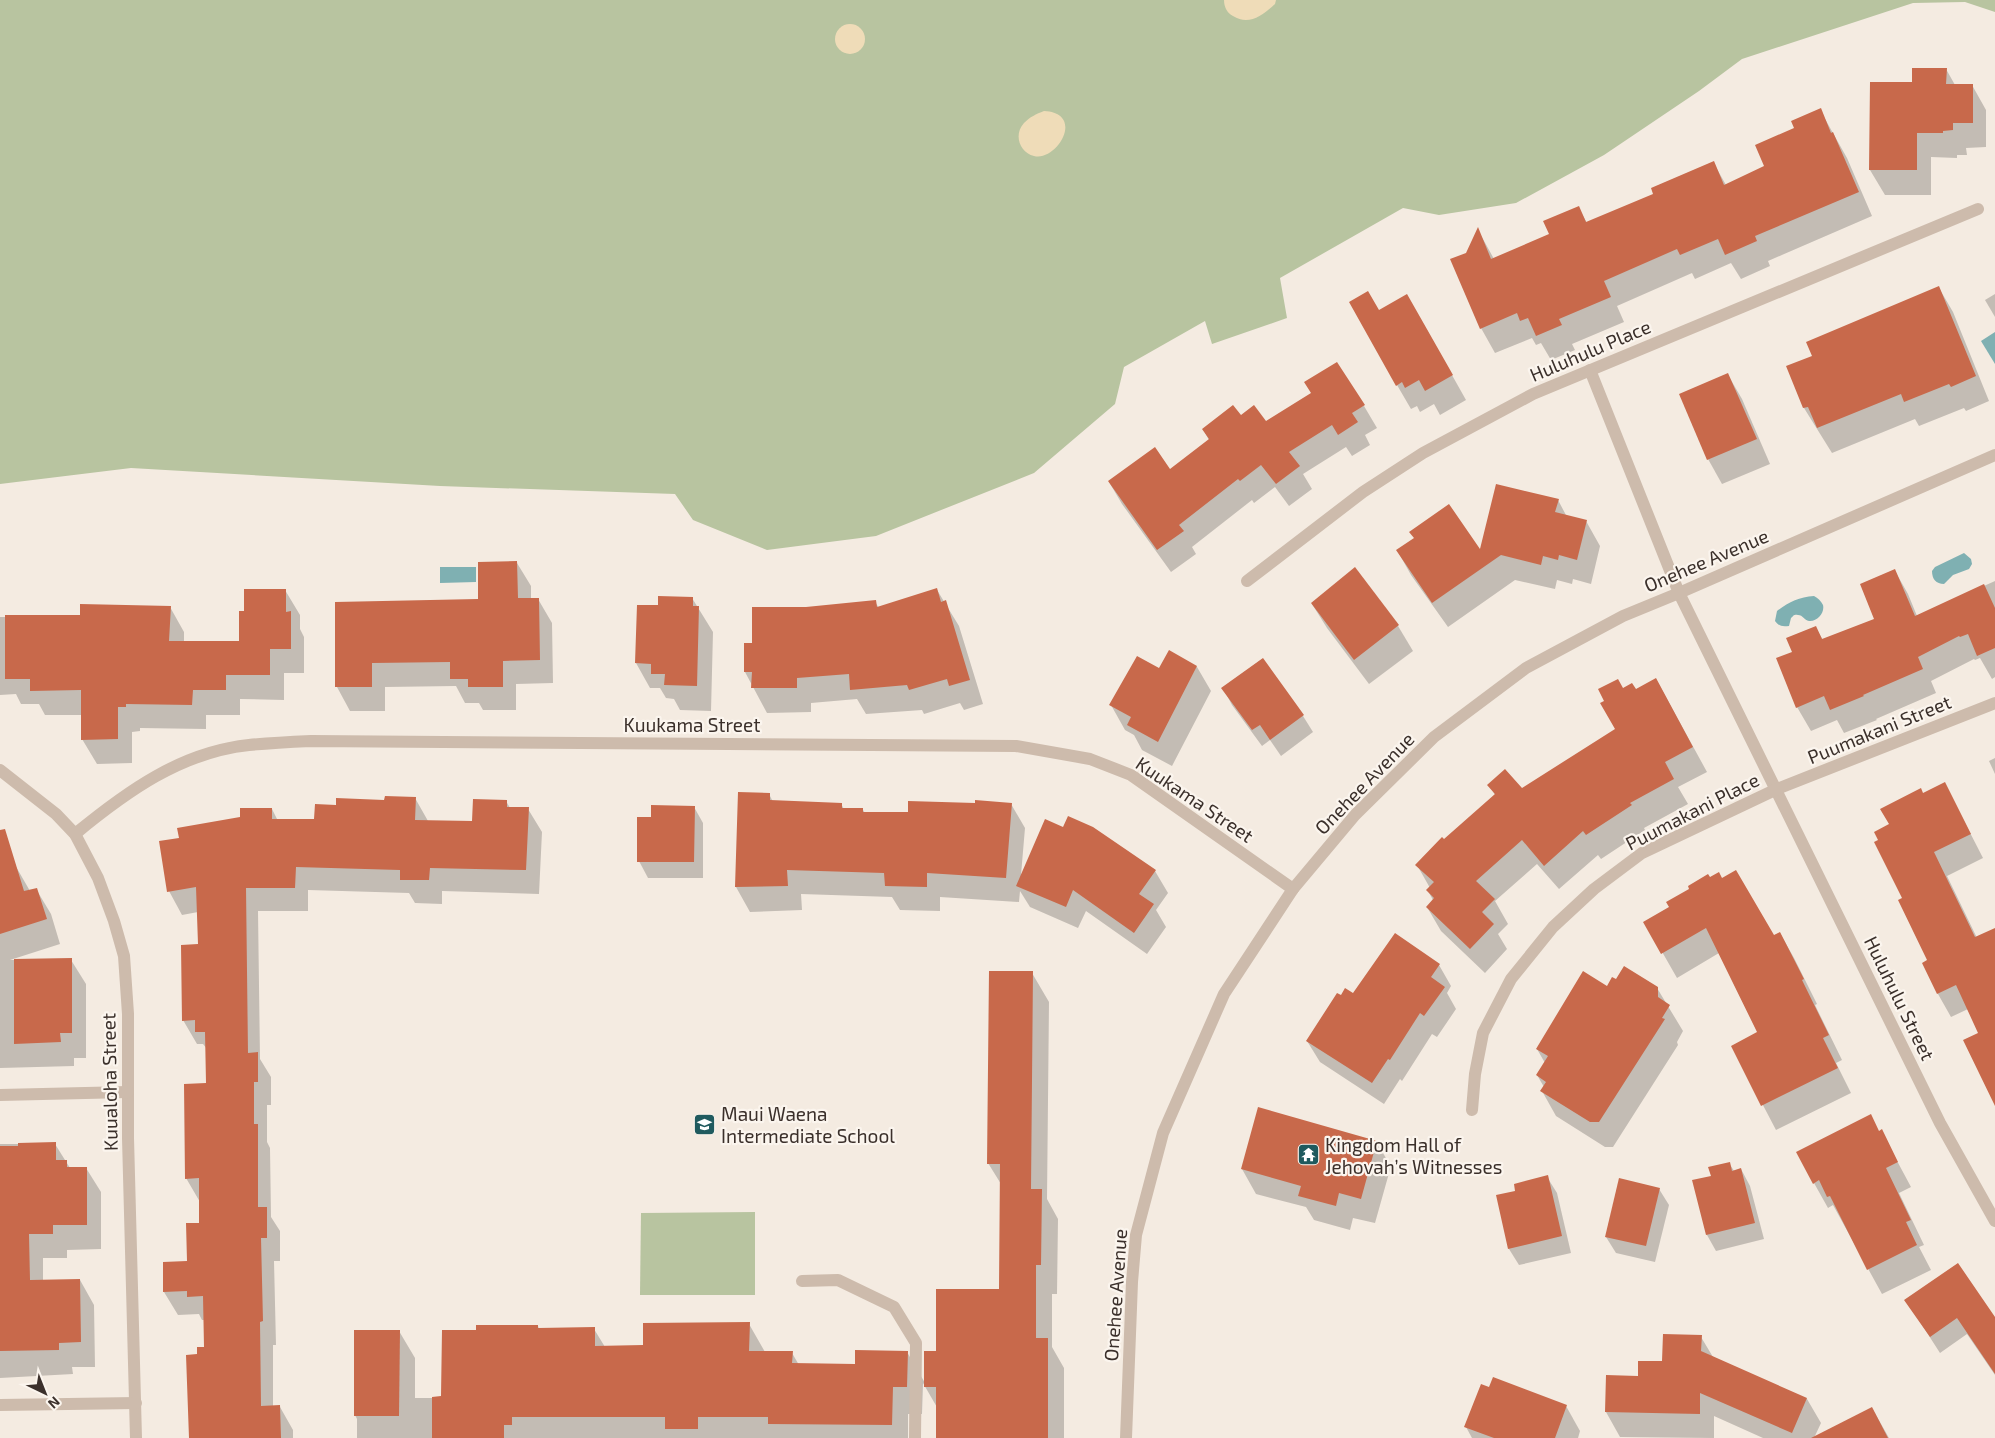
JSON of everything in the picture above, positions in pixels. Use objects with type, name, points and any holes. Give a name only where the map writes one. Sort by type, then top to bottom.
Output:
[{"type":"street","name":"Huluhulu Place","points":[[1248,581],[1363,492],[1423,454],[1533,394],[1978,209]]},
{"type":"street","name":"Huluhulu Street","points":[[1590,370],[1679,594],[1777,789],[1940,1123],[1995,1221]]},
{"type":"street","name":"Onehee Avenue","points":[[1126,1438],[1132,1282],[1136,1234],[1163,1133],[1224,994],[1293,889],[1355,815],[1434,737],[1526,668],[1623,616],[1679,594],[1995,455]]},
{"type":"street","name":"Puumakani Street","points":[[1777,789],[1995,703]]},
{"type":"street","name":"Kuukama Street","points":[[75,834],[120,799],[160,773],[198,757],[248,745],[311,741],[1016,746],[1090,759],[1131,775],[1293,889]]},
{"type":"street","name":"Kuualoha Street","points":[[0,770],[56,814],[75,834],[98,878],[114,921],[124,956],[128,1014],[136,1438]]},
{"type":"street","name":"Puumakani Place","points":[[1472,1110],[1475,1074],[1483,1033],[1511,979],[1553,927],[1594,889],[1642,853],[1777,789]]},
{"type":"street","points":[[0,1095],[128,1092]]},
{"type":"street","points":[[802,1281],[838,1280],[894,1307],[916,1342],[915,1438]]},
{"type":"street","points":[[0,1405],[136,1403]]},
{"type":"green space","points":[[0,0],[1995,0],[1995,12],[1965,2],[1913,3],[1742,59],[1699,91],[1604,155],[1516,203],[1439,215],[1403,208],[1280,278],[1287,318],[1212,344],[1205,321],[1124,367],[1115,404],[1034,473],[876,536],[767,550],[693,520],[675,494],[440,486],[131,468],[0,484]]},
{"type":"green space","points":[[755,1212],[755,1295],[640,1295],[641,1213]]},
{"type":"sand","points":[[1224,0],[1276,0],[1275,4],[1266,12],[1256,18],[1245,20],[1229,13],[1225,7]]},
{"type":"sand","points":[[850,24],[856,25],[864,33],[864,45],[856,53],[850,54],[844,53],[836,45],[835,39],[836,33],[844,25]]},
{"type":"sand","points":[[1044,111],[1057,114],[1063,120],[1065,128],[1058,145],[1051,152],[1043,156],[1034,156],[1022,147],[1019,133],[1026,121]]},
{"type":"water","points":[[1995,332],[1995,364],[1981,341]]},
{"type":"water","points":[[1964,553],[1971,559],[1972,564],[1969,569],[1953,575],[1944,584],[1935,580],[1932,571],[1935,567]]},
{"type":"water","points":[[440,567],[476,567],[476,582],[440,583]]},
{"type":"water","points":[[1814,596],[1823,605],[1822,614],[1817,618],[1809,621],[1795,615],[1791,618],[1789,626],[1781,626],[1775,621],[1777,611],[1786,605],[1799,599]]},
{"type":"building","points":[[1912,68],[1947,68],[1946,84],[1973,84],[1973,123],[1953,123],[1953,130],[1943,131],[1943,133],[1917,133],[1917,170],[1869,170],[1870,82],[1912,82]]},
{"type":"building","points":[[1821,108],[1859,192],[1755,236],[1757,241],[1725,255],[1718,239],[1680,255],[1677,249],[1604,281],[1611,297],[1559,319],[1562,325],[1536,336],[1528,318],[1520,321],[1517,313],[1480,329],[1450,259],[1466,253],[1478,227],[1491,259],[1549,234],[1543,221],[1579,206],[1586,222],[1653,194],[1651,188],[1714,161],[1724,185],[1764,166],[1755,145],[1794,128],[1791,121]]},
{"type":"building","points":[[1939,286],[1976,376],[1951,387],[1949,384],[1904,402],[1901,394],[1817,428],[1808,407],[1803,408],[1786,366],[1812,356],[1806,342]]},
{"type":"building","points":[[1368,291],[1379,310],[1407,294],[1453,375],[1425,391],[1419,380],[1405,388],[1402,382],[1396,386],[1349,302]]},
{"type":"building","points":[[1337,362],[1365,405],[1352,413],[1358,422],[1338,435],[1332,425],[1289,452],[1300,466],[1276,484],[1261,465],[1240,481],[1238,479],[1179,525],[1184,531],[1157,550],[1108,481],[1155,447],[1170,469],[1209,439],[1202,429],[1233,405],[1241,415],[1254,405],[1266,421],[1311,393],[1304,382]]},
{"type":"building","points":[[1728,373],[1757,439],[1707,460],[1679,394]]},
{"type":"building","points":[[1496,484],[1559,499],[1555,512],[1587,520],[1577,560],[1559,555],[1558,560],[1543,556],[1541,565],[1501,555],[1432,603],[1396,550],[1414,538],[1409,532],[1449,504],[1480,549]]},
{"type":"building","points":[[517,561],[518,598],[539,598],[540,660],[503,661],[503,687],[468,687],[468,679],[450,679],[450,662],[372,663],[372,687],[335,687],[335,602],[478,599],[478,562]]},
{"type":"building","points":[[1355,567],[1399,625],[1354,660],[1311,603]]},
{"type":"building","points":[[1895,569],[1915,616],[1984,584],[1995,608],[1995,648],[1977,656],[1968,634],[1959,636],[1918,657],[1923,669],[1864,696],[1830,710],[1824,696],[1796,708],[1776,658],[1792,652],[1786,638],[1816,626],[1822,639],[1874,619],[1860,584]]},
{"type":"building","points":[[937,588],[941,602],[946,600],[970,680],[949,686],[947,679],[909,690],[907,685],[850,690],[849,674],[797,678],[797,688],[751,688],[752,672],[744,672],[744,643],[752,643],[752,607],[806,607],[876,600],[877,607]]},
{"type":"building","points":[[244,589],[286,589],[286,612],[291,611],[291,649],[270,649],[270,675],[226,675],[226,690],[193,690],[192,705],[126,704],[126,707],[118,707],[118,739],[81,740],[81,690],[30,691],[30,679],[5,679],[5,615],[80,615],[80,604],[171,606],[169,641],[239,641],[239,611],[244,611]]},
{"type":"building","points":[[658,596],[693,597],[693,606],[699,606],[697,686],[664,685],[665,674],[651,674],[651,664],[635,663],[637,605],[658,605]]},
{"type":"building","points":[[1169,650],[1197,666],[1158,742],[1127,725],[1131,717],[1109,705],[1137,656],[1159,668]]},
{"type":"building","points":[[1263,658],[1304,715],[1270,740],[1260,725],[1252,730],[1221,688]]},
{"type":"building","points":[[1656,678],[1693,747],[1665,762],[1674,779],[1630,803],[1632,805],[1586,835],[1583,831],[1544,866],[1522,840],[1476,881],[1495,899],[1482,912],[1494,924],[1470,949],[1426,907],[1434,898],[1426,890],[1434,882],[1415,865],[1442,837],[1444,839],[1495,794],[1487,785],[1505,769],[1522,788],[1615,729],[1600,703],[1604,701],[1598,689],[1618,679],[1623,688],[1632,683],[1636,689]]},
{"type":"building","points":[[1945,782],[1971,834],[1934,852],[1975,937],[1995,928],[1995,1106],[1963,1040],[1978,1033],[1956,985],[1937,994],[1922,963],[1927,960],[1898,900],[1902,898],[1874,842],[1878,840],[1874,832],[1889,824],[1880,809],[1921,788],[1923,793]]},
{"type":"building","points":[[738,792],[770,793],[770,800],[842,803],[842,808],[863,808],[863,812],[908,812],[908,801],[975,803],[975,800],[1012,803],[1006,878],[927,873],[927,887],[885,886],[884,873],[787,870],[788,886],[735,887]]},
{"type":"building","points":[[385,796],[416,797],[415,820],[472,821],[473,799],[507,800],[507,807],[529,807],[526,870],[430,868],[429,880],[400,880],[400,870],[296,867],[295,888],[246,888],[248,1053],[258,1052],[258,1082],[254,1082],[254,1124],[258,1124],[258,1207],[267,1207],[267,1238],[261,1238],[263,1321],[260,1322],[261,1406],[280,1405],[281,1438],[189,1438],[186,1355],[197,1354],[197,1347],[204,1347],[203,1296],[187,1297],[187,1291],[163,1292],[163,1262],[187,1261],[186,1223],[199,1223],[199,1178],[185,1179],[184,1084],[206,1083],[205,1032],[195,1032],[195,1020],[182,1021],[181,945],[198,944],[196,887],[167,892],[159,841],[179,838],[177,828],[240,817],[240,808],[272,808],[272,819],[314,819],[315,804],[336,805],[336,798],[384,800]]},
{"type":"building","points":[[651,805],[695,806],[694,862],[637,862],[637,817],[651,817]]},
{"type":"building","points":[[1068,816],[1093,827],[1156,870],[1139,894],[1154,904],[1134,933],[1073,890],[1066,907],[1016,886],[1045,819],[1063,827]]},
{"type":"building","points":[[5,829],[24,891],[37,888],[47,919],[0,934],[0,830]]},
{"type":"building","points":[[1736,870],[1774,935],[1780,932],[1829,1035],[1823,1038],[1838,1068],[1761,1106],[1731,1046],[1757,1032],[1706,928],[1661,954],[1643,922],[1669,907],[1666,902],[1689,889],[1688,886],[1708,874],[1710,877],[1719,872],[1722,878]]},
{"type":"building","points":[[1395,933],[1440,964],[1431,977],[1445,987],[1424,1016],[1420,1013],[1390,1060],[1388,1059],[1372,1083],[1306,1041],[1337,993],[1341,995],[1345,988],[1353,993]]},
{"type":"building","points":[[72,958],[72,1033],[60,1033],[61,1042],[14,1044],[14,959]]},
{"type":"building","points":[[1624,966],[1658,987],[1658,997],[1670,1005],[1662,1018],[1665,1019],[1599,1122],[1590,1122],[1540,1091],[1546,1082],[1536,1075],[1548,1056],[1536,1049],[1583,971],[1607,986],[1612,977],[1616,979]]},
{"type":"building","points":[[989,971],[1033,971],[1031,1189],[1042,1189],[1041,1265],[1036,1265],[1036,1338],[1048,1338],[1048,1438],[936,1438],[936,1387],[924,1387],[924,1351],[936,1351],[936,1289],[999,1289],[1000,1164],[987,1164]]},
{"type":"building","name":"Kingdom Hall of Jehovah’s Witnesses","points":[[1258,1107],[1377,1141],[1361,1199],[1339,1193],[1336,1206],[1298,1196],[1301,1186],[1241,1169]]},
{"type":"building","points":[[1871,1114],[1879,1131],[1882,1129],[1898,1162],[1886,1168],[1911,1220],[1906,1222],[1917,1245],[1867,1270],[1830,1196],[1827,1197],[1819,1180],[1813,1184],[1796,1152]]},
{"type":"building","points":[[56,1142],[56,1160],[67,1160],[67,1167],[87,1167],[87,1225],[53,1225],[53,1234],[29,1234],[30,1280],[80,1279],[81,1342],[59,1343],[59,1350],[0,1351],[0,1146],[18,1146],[18,1143]]},
{"type":"building","points":[[1730,1162],[1732,1171],[1741,1168],[1755,1223],[1706,1235],[1692,1180],[1711,1176],[1708,1167]]},
{"type":"building","points":[[1548,1175],[1562,1236],[1508,1249],[1496,1195],[1515,1191],[1514,1184]]},
{"type":"building","points":[[1619,1178],[1660,1188],[1646,1246],[1605,1237]]},
{"type":"building","points":[[1958,1263],[1995,1317],[1995,1374],[1957,1318],[1930,1337],[1904,1300]]},
{"type":"building","points":[[750,1322],[749,1351],[793,1351],[792,1363],[855,1364],[855,1350],[908,1351],[907,1387],[893,1387],[892,1425],[768,1424],[768,1417],[698,1417],[698,1429],[665,1429],[665,1417],[512,1417],[512,1425],[504,1425],[504,1438],[432,1438],[432,1397],[441,1396],[442,1330],[476,1330],[476,1325],[538,1325],[538,1328],[595,1327],[595,1346],[643,1345],[643,1323]]},
{"type":"building","points":[[354,1330],[400,1330],[399,1416],[354,1416]]},
{"type":"building","points":[[1663,1334],[1702,1335],[1701,1351],[1807,1398],[1792,1433],[1700,1393],[1700,1414],[1605,1412],[1606,1375],[1638,1376],[1638,1361],[1662,1361]]},
{"type":"building","points":[[1493,1377],[1567,1405],[1555,1438],[1494,1438],[1464,1427],[1481,1384],[1489,1387]]},
{"type":"building","points":[[1872,1407],[1888,1438],[1811,1438]]},
{"type":"place","name":"Maui Waena Intermediate School","points":[[705,1124]]},
{"type":"place","name":"Kingdom Hall of Jehovah’s Witnesses","points":[[1309,1155]]}]
